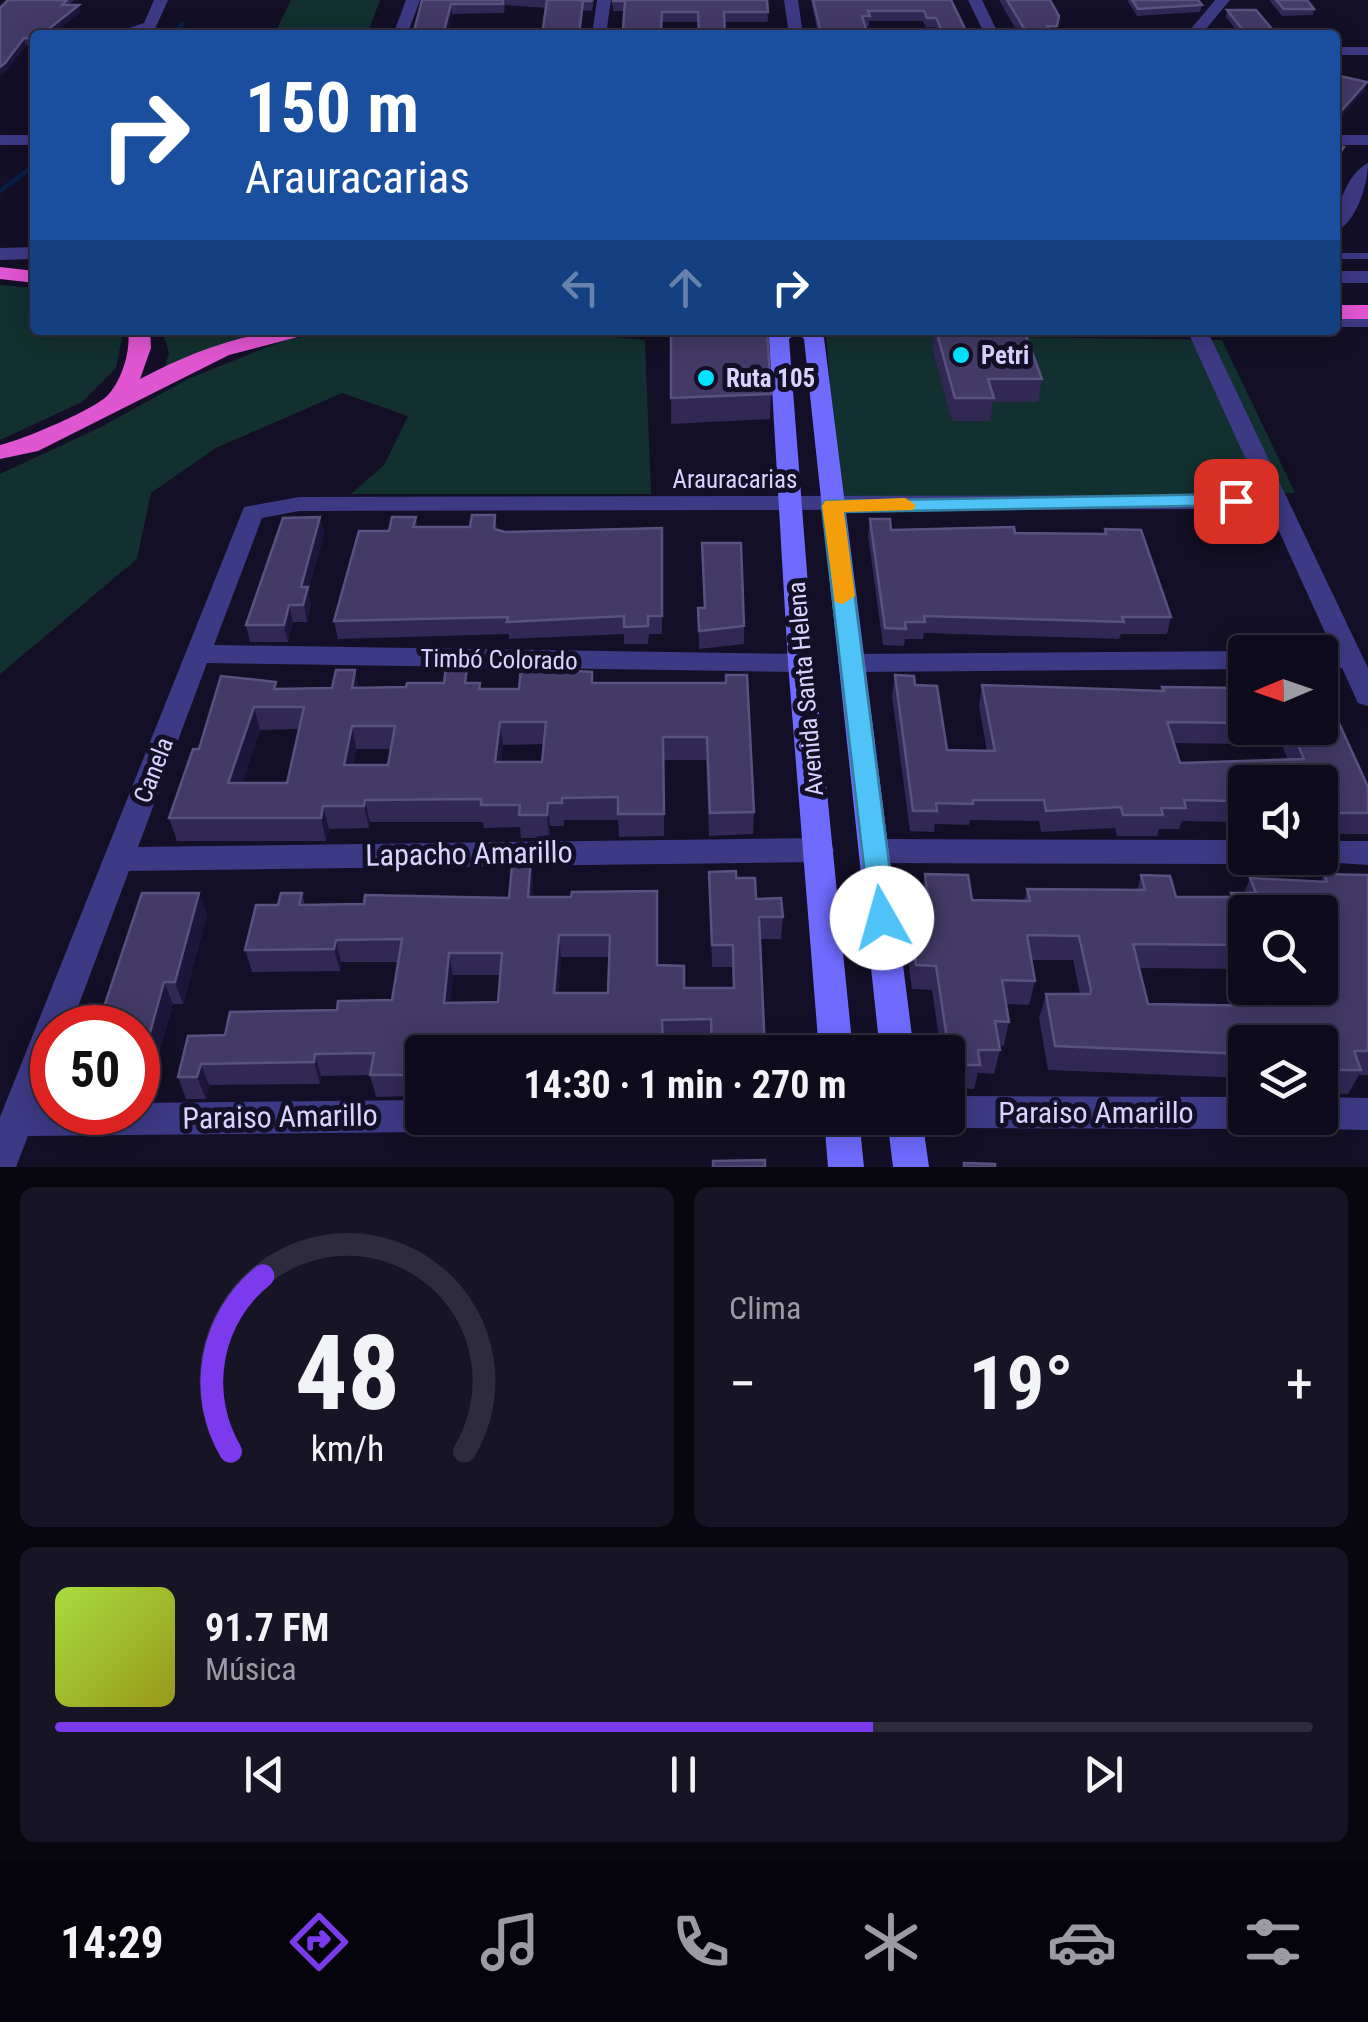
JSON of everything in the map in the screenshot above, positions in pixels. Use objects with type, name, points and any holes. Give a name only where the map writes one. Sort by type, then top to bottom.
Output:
[{"type":"highway","points":[[0,273],[30,277]]},
{"type":"highway","points":[[1340,295],[1368,295]]},
{"type":"highway","points":[[1340,312],[1368,312]]},
{"type":"highway","points":[[117,399],[135,366],[141,335]]},
{"type":"highway","points":[[0,456],[29,446],[221,350],[278,335]]},
{"type":"main road","name":"Avenida Santa Helena","points":[[782,335],[789,506],[835,1035]]},
{"type":"main road","name":"Avenida Santa Helena","points":[[811,335],[896,1035]]},
{"type":"main road","points":[[843,1135],[846,1167]]},
{"type":"main road","points":[[907,1135],[911,1167]]},
{"type":"street","points":[[134,30],[150,26],[161,0]]},
{"type":"street","points":[[402,30],[413,0]]},
{"type":"street","points":[[601,30],[604,0]]},
{"type":"street","points":[[791,0],[795,30]]},
{"type":"street","points":[[975,0],[990,30]]},
{"type":"street","points":[[1198,30],[1222,0]]},
{"type":"street","points":[[1340,51],[1368,51]]},
{"type":"street","points":[[0,140],[30,140]]},
{"type":"street","points":[[1340,140],[1368,140]]},
{"type":"street","points":[[1340,218],[1368,168]]},
{"type":"street","points":[[0,254],[30,254]]},
{"type":"street","points":[[1340,277],[1368,277]]},
{"type":"street","points":[[1340,321],[1368,321]]},
{"type":"street","points":[[1199,335],[1368,696]]},
{"type":"street","name":"Arauracarias","points":[[252,512],[299,504],[832,506],[1278,502]]},
{"type":"street","name":"Canela","points":[[61,1005],[252,512]]},
{"type":"street","name":"Timbó Colorado","points":[[197,654],[801,663]]},
{"type":"street","points":[[1338,659],[1350,659]]},
{"type":"street","points":[[851,663],[1228,660]]},
{"type":"street","name":"Lapacho Amarillo","points":[[118,859],[820,850]]},
{"type":"street","points":[[874,851],[1228,852]]},
{"type":"street","points":[[1338,852],[1368,853]]},
{"type":"street","name":"Canela","points":[[0,1163],[30,1086]]},
{"type":"street","name":"Paraiso Amarillo","points":[[965,1112],[1228,1113]]},
{"type":"street","points":[[1338,1113],[1368,1114]]},
{"type":"street","name":"Paraiso Amarillo","points":[[17,1120],[405,1116]]},
{"type":"lane","points":[[1340,256],[1368,256]]},
{"type":"green space","points":[[291,0],[380,0],[369,30],[276,30]]},
{"type":"green space","points":[[0,285],[30,288],[30,335],[123,335],[116,368],[82,402],[0,440]]},
{"type":"green space","points":[[164,335],[249,335],[164,369],[169,353]]},
{"type":"green space","points":[[321,335],[592,335],[645,340],[651,494],[351,494],[384,465],[408,416],[342,393],[216,448],[151,493],[137,559],[0,674],[0,474],[101,427],[188,379],[287,339]]},
{"type":"green space","points":[[826,335],[1222,340],[1295,493],[839,502]]},
{"type":"building","points":[[8,0],[67,0],[62,5],[79,5],[47,30],[30,30],[30,38],[24,38],[0,67],[0,8]]},
{"type":"building","points":[[422,0],[503,0],[503,4],[451,4],[444,30],[414,30]]},
{"type":"building","points":[[547,0],[592,0],[583,1],[580,30],[543,30]]},
{"type":"building","points":[[767,0],[768,12],[724,12],[725,30],[699,30],[698,12],[662,12],[661,29],[623,29],[625,1],[613,1]]},
{"type":"building","points":[[813,0],[951,0],[966,30],[942,30],[936,18],[927,18],[924,11],[868,11],[870,16],[862,16],[866,30],[763,30],[820,29]]},
{"type":"building","points":[[1007,0],[1050,0],[1059,16],[1057,26],[1047,26],[1049,30],[1025,30]]},
{"type":"building","points":[[1132,0],[1198,0],[1202,5],[1138,9]]},
{"type":"building","points":[[1276,0],[1307,0],[1314,9],[1284,9]]},
{"type":"building","points":[[1227,10],[1256,10],[1273,30],[1243,30]]},
{"type":"building","points":[[1340,76],[1367,82],[1340,112]]},
{"type":"building","points":[[671,335],[767,335],[771,394],[671,398]]},
{"type":"building","points":[[937,335],[1026,335],[1042,379],[988,379],[994,398],[955,398]]},
{"type":"building","points":[[472,515],[495,515],[494,529],[505,532],[662,528],[662,616],[648,616],[648,626],[624,627],[624,616],[507,622],[508,617],[334,621],[359,531],[389,531],[392,517],[416,517],[413,527],[470,527]]},
{"type":"building","points":[[320,517],[301,587],[308,587],[303,605],[289,605],[284,625],[246,625],[283,518]]},
{"type":"building","points":[[870,519],[890,519],[891,530],[1014,527],[1015,533],[1106,534],[1105,529],[1141,530],[1171,617],[1122,617],[1124,622],[924,616],[925,622],[905,622],[906,629],[885,628]]},
{"type":"building","points":[[702,543],[741,543],[744,626],[699,631],[698,608],[705,608]]},
{"type":"building","points":[[446,668],[467,668],[465,683],[480,683],[479,689],[519,689],[521,668],[592,672],[592,683],[726,683],[726,675],[747,675],[754,812],[710,813],[707,737],[663,737],[664,814],[618,814],[618,797],[562,798],[562,803],[548,803],[547,815],[519,815],[520,805],[481,805],[481,799],[365,800],[364,806],[323,806],[321,818],[169,818],[193,749],[199,749],[221,676],[276,682],[274,689],[332,688],[336,670],[355,670],[352,688],[444,683]],"holes":[[[254,707],[304,707],[287,783],[228,783]],[[500,722],[546,722],[542,762],[495,762]],[[352,726],[395,726],[388,765],[344,765]]]},
{"type":"building","points":[[895,675],[914,676],[915,685],[937,686],[947,750],[995,751],[982,685],[1164,691],[1162,687],[1228,688],[1228,723],[1167,722],[1180,763],[1304,759],[1298,745],[1338,745],[1338,721],[1368,787],[1368,813],[1338,813],[1338,765],[1228,765],[1228,801],[1184,800],[1186,808],[1161,808],[1163,815],[1123,815],[1121,807],[1046,811],[1044,800],[936,803],[937,811],[913,811]]},
{"type":"building","points":[[513,856],[531,857],[528,897],[657,891],[657,965],[684,966],[684,988],[734,988],[733,945],[712,945],[709,872],[736,871],[736,878],[755,878],[756,899],[781,898],[783,917],[759,917],[764,1035],[711,1035],[711,1019],[662,1020],[663,1035],[405,1035],[405,1075],[370,1075],[374,1053],[315,1054],[314,1062],[201,1064],[197,1077],[178,1077],[188,1036],[225,1035],[230,1012],[337,1010],[338,1001],[392,1000],[402,939],[336,940],[334,949],[245,950],[256,905],[278,905],[281,893],[302,893],[299,905],[364,904],[365,895],[509,898]],"holes":[[[559,935],[610,935],[608,993],[554,993]],[[449,953],[502,953],[498,1002],[444,1003]]]},
{"type":"building","points":[[925,874],[968,875],[972,900],[1030,901],[1027,889],[1145,890],[1141,875],[1170,876],[1176,897],[1228,897],[1228,945],[1133,944],[1148,1004],[1338,1005],[1338,895],[1231,893],[1256,893],[1250,878],[1327,882],[1324,875],[1368,875],[1368,1051],[1354,1051],[1361,1070],[1338,1070],[1338,1025],[1228,1025],[1228,1053],[1055,1046],[1046,994],[1090,994],[1091,990],[1079,936],[1027,935],[1035,981],[1002,980],[1009,1022],[995,1021],[1000,1050],[978,1050],[980,1065],[965,1065],[965,1035],[946,1035],[936,966],[916,965],[909,913],[930,913]]},
{"type":"building","points":[[142,893],[199,893],[175,982],[164,982],[158,1005],[105,1005]]},
{"type":"building","points":[[765,1160],[765,1167],[713,1167],[713,1161]]},
{"type":"building","points":[[964,1163],[995,1164],[995,1167],[964,1167]]},
{"type":"waterway","points":[[179,30],[182,24]]},
{"type":"waterway","points":[[0,191],[30,169]]},
{"type":"slow traffic","points":[[843,596],[832,506],[905,505]]},
{"type":"place","name":"Petri","points":[[961,355]]},
{"type":"place","name":"Ruta 105","points":[[706,378]]},
{"type":"route","points":[[882,918],[832,506],[1236,501]]}]
